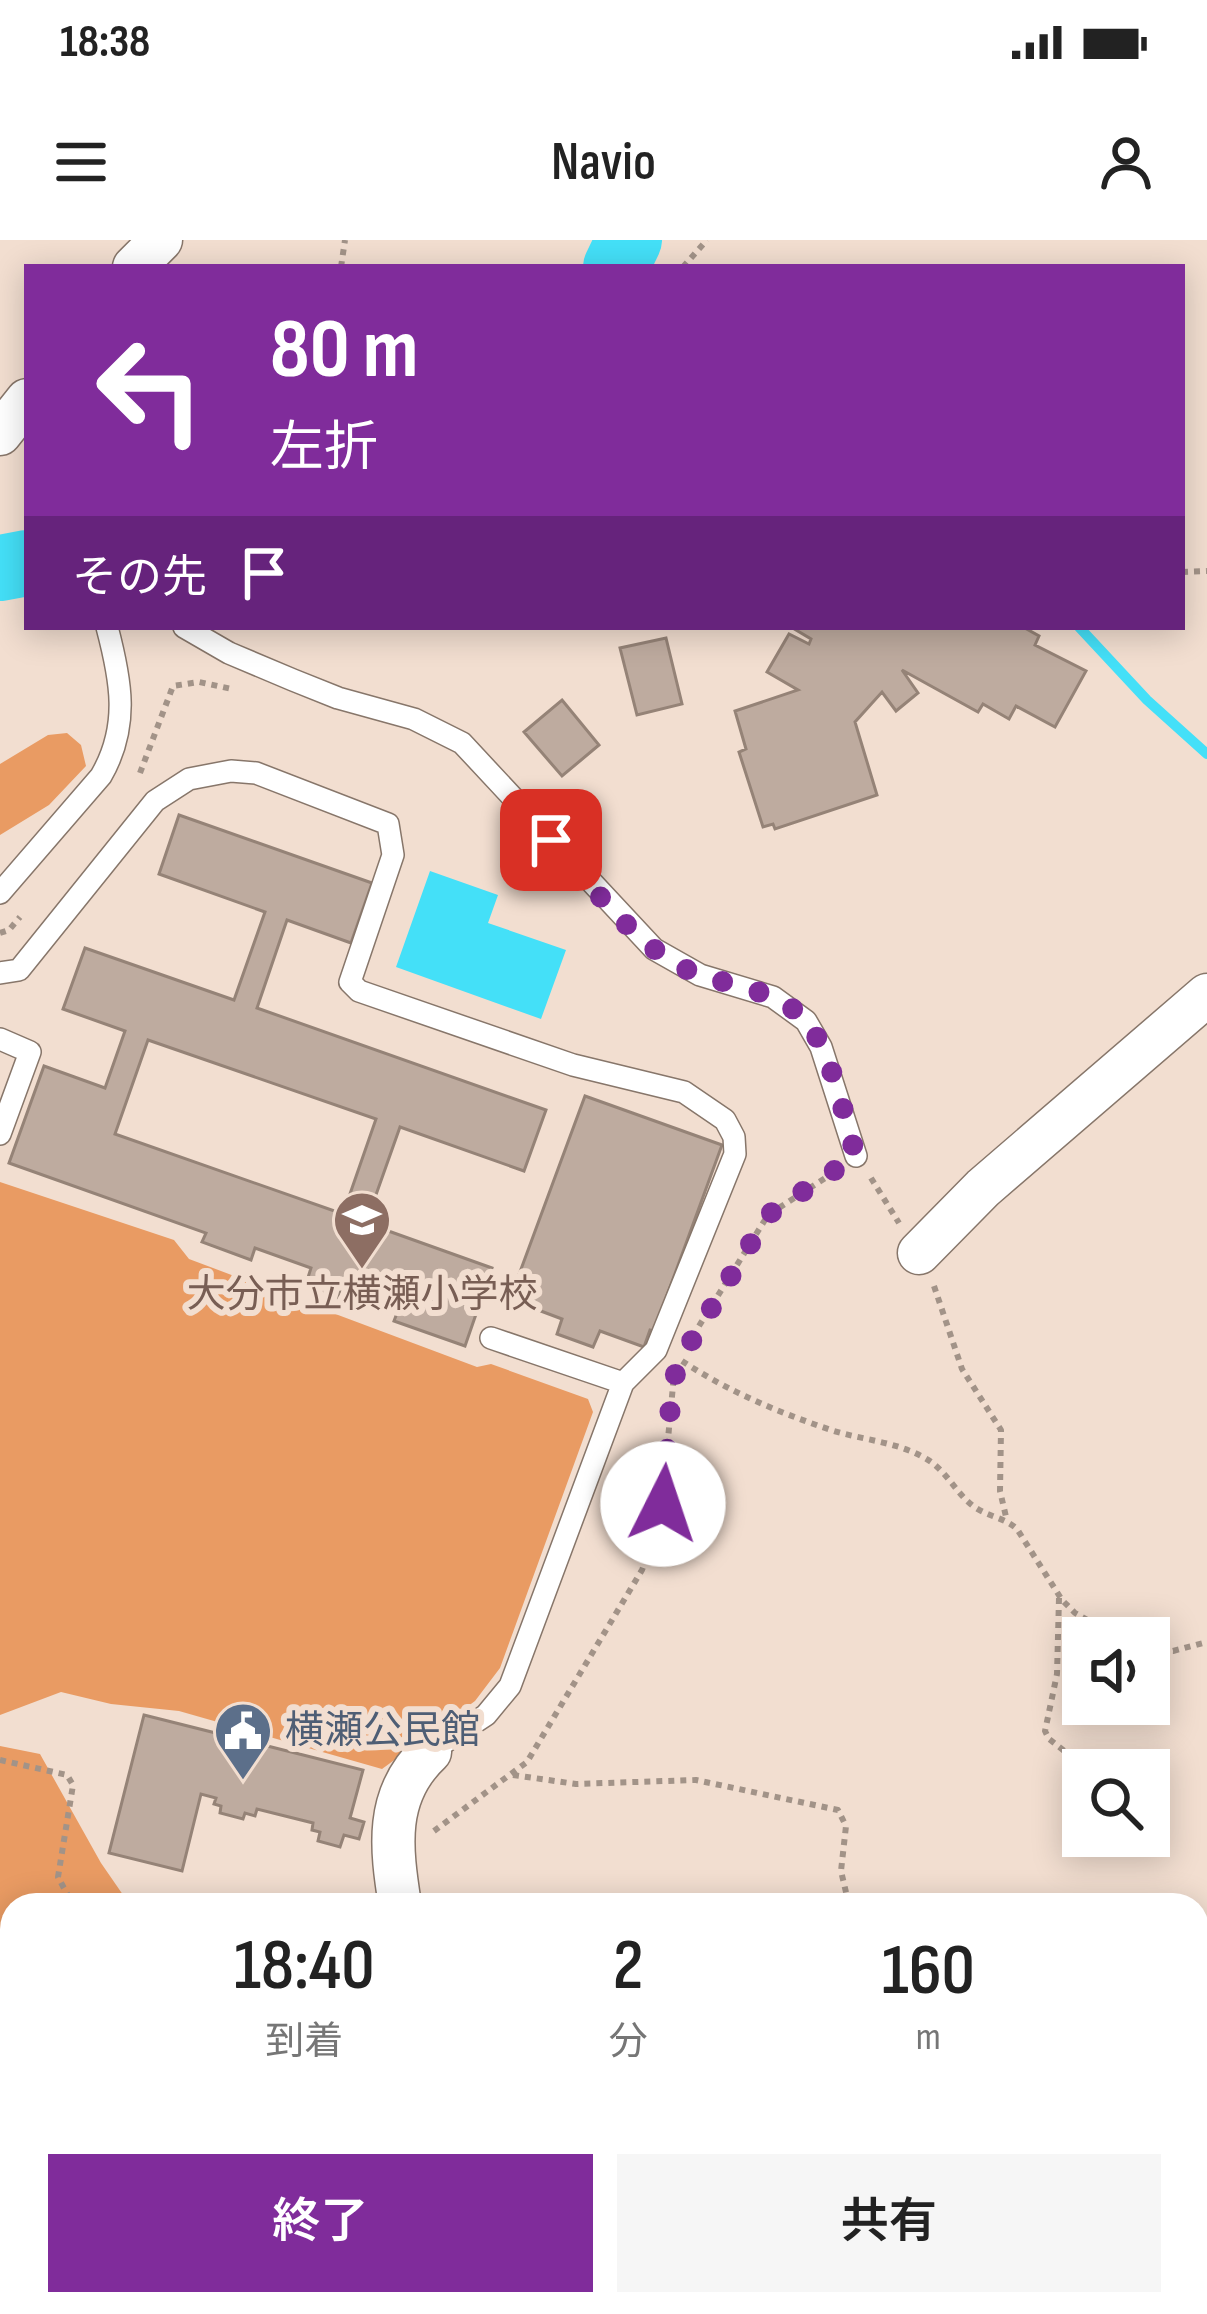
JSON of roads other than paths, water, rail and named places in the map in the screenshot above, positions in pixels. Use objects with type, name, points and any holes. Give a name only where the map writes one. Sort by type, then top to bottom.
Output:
[{"type":"street","points":[[137,264],[161,240]]},
{"type":"street","points":[[919,1253],[983,1187],[1207,994]]},
{"type":"street","points":[[397,1889],[394,1808],[410,1776],[430,1752]]},
{"type":"lane","points":[[0,893],[112,759],[122,701],[108,630]]},
{"type":"lane","points":[[190,630],[292,680],[414,719],[462,743],[654,949],[700,975],[773,998],[806,1021],[821,1047],[856,1156]]},
{"type":"lane","points":[[0,973],[19,970],[155,801],[189,779],[231,771],[256,773],[388,824],[393,855],[350,982],[358,992],[573,1065],[684,1092],[725,1120],[734,1137],[735,1154],[656,1350],[622,1383],[510,1686],[486,1715],[430,1752]]},
{"type":"lane","points":[[0,1039],[30,1052],[0,1134]]},
{"type":"lane","points":[[491,1338],[622,1383]]},
{"type":"water","points":[[430,871],[498,895],[488,923],[566,950],[541,1019],[396,967]]},
{"type":"waterway","points":[[617,264],[629,240]]},
{"type":"waterway","points":[[0,568],[24,564]]},
{"type":"waterway","points":[[1082,630],[1147,700],[1207,754]]},
{"type":"place","name":"大分市立横瀬小学校","points":[[362,1271]]},
{"type":"place","name":"横瀬公民館","points":[[243,1782]]}]
